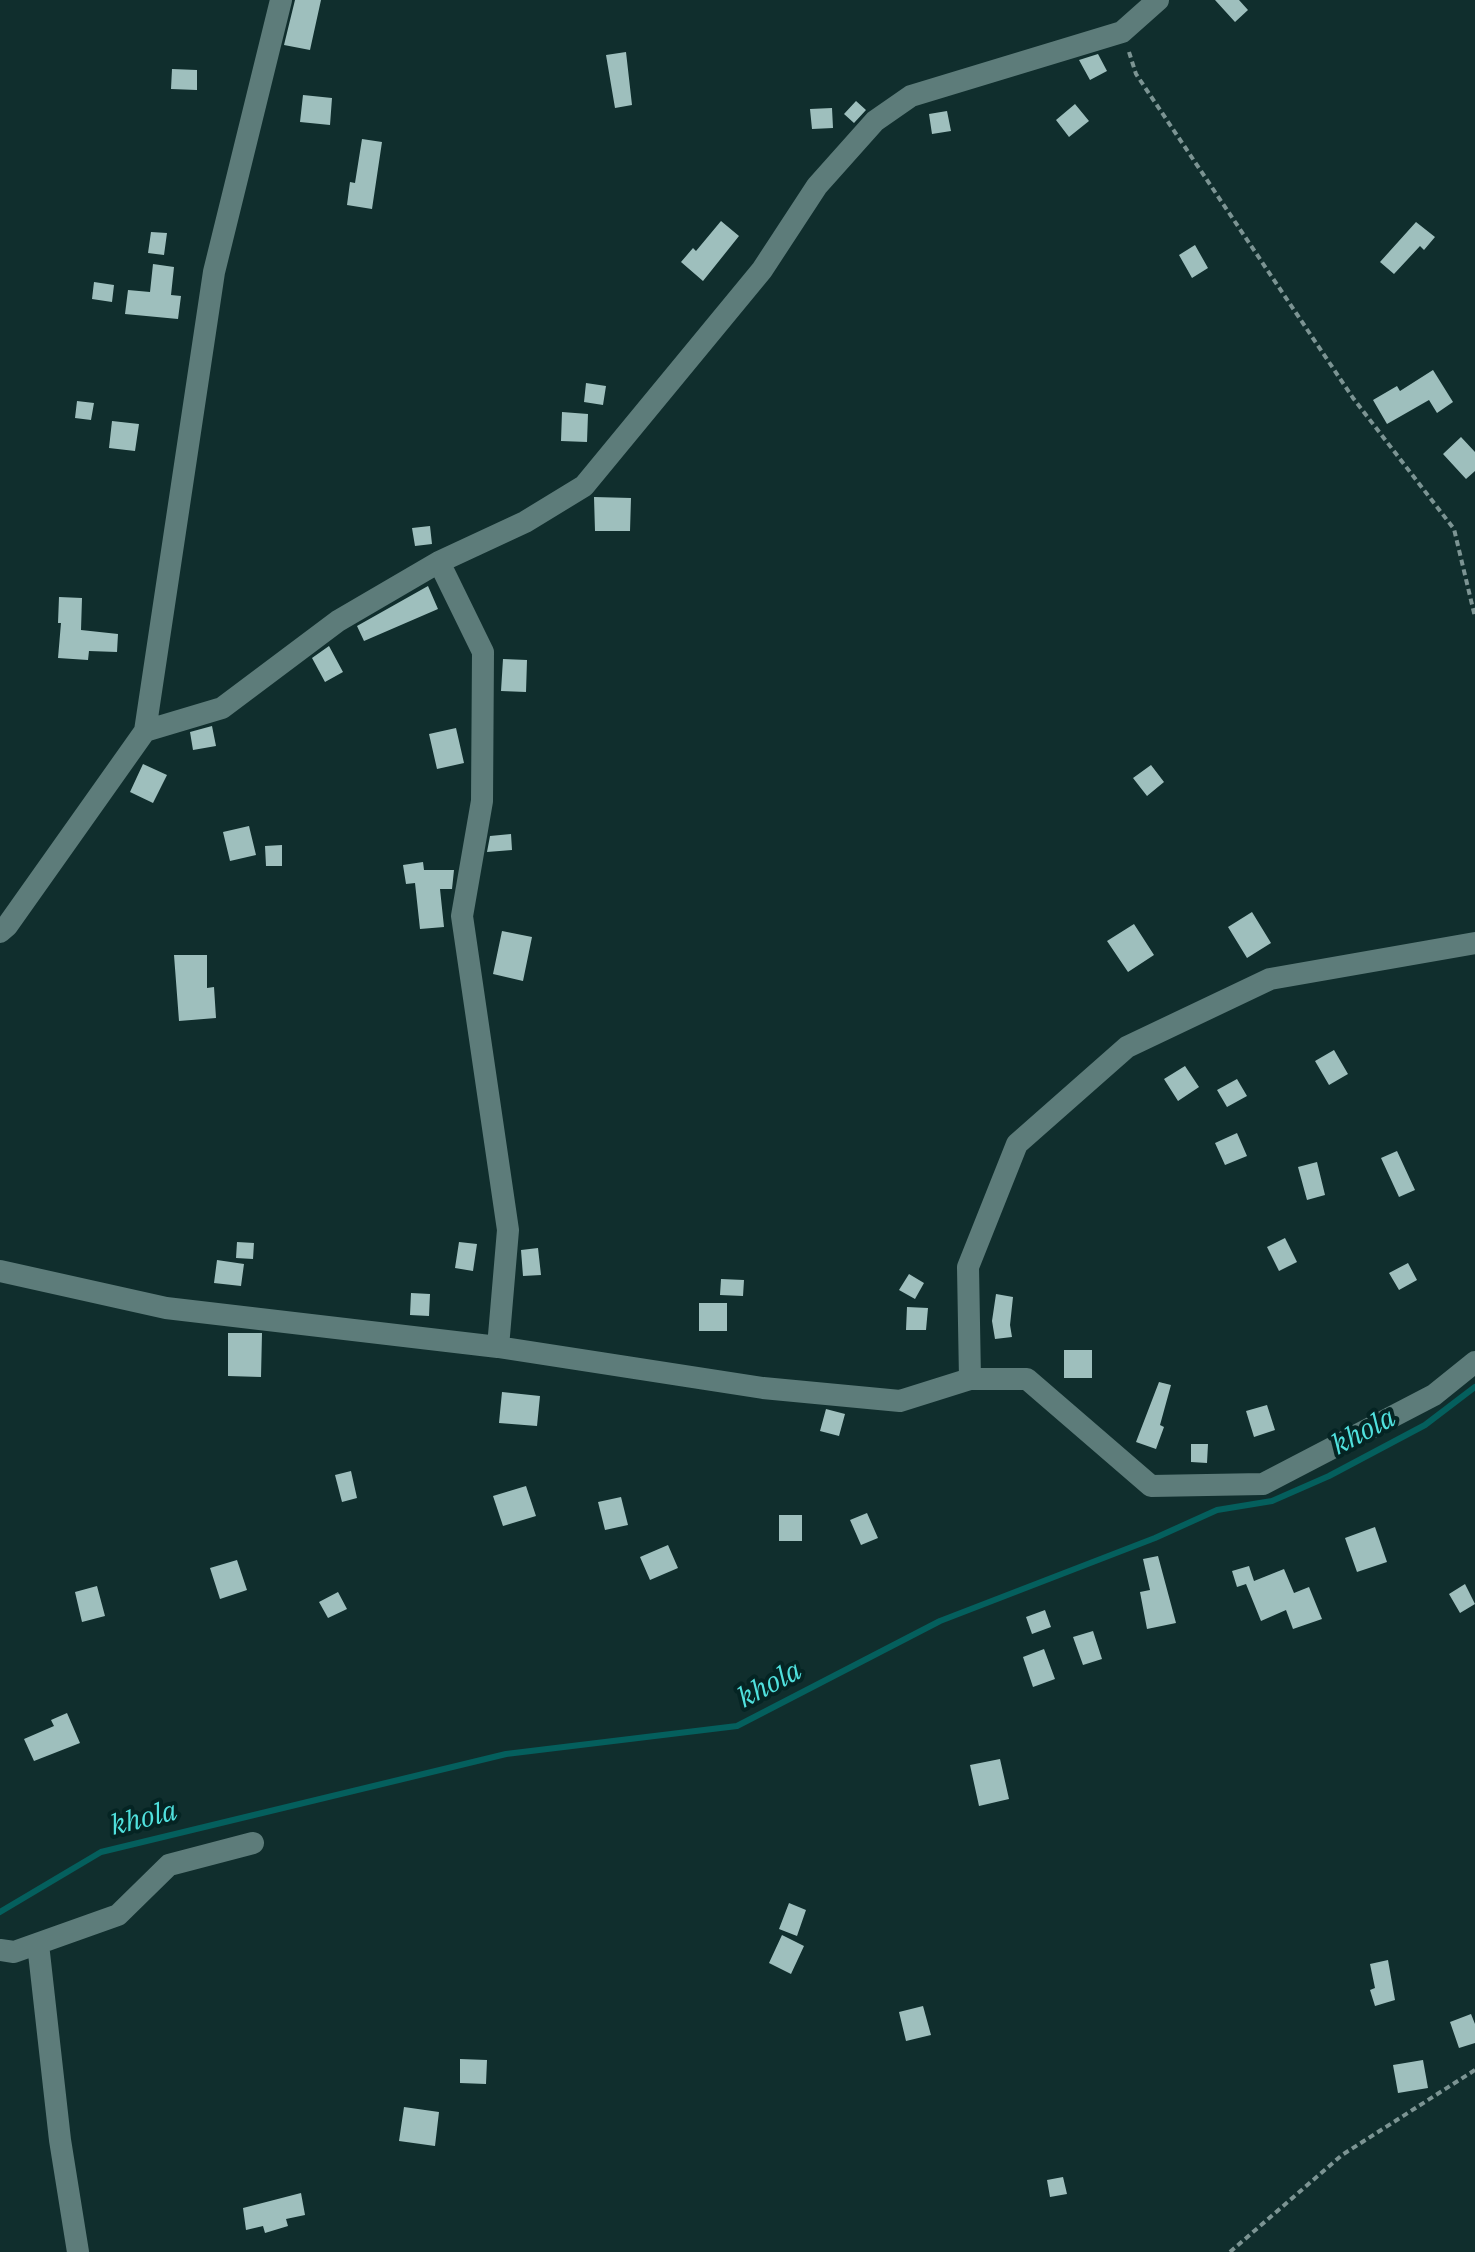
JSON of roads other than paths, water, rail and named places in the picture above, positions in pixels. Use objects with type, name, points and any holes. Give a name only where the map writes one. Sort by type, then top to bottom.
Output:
[{"type":"street","points":[[0,932],[145,731],[214,272],[281,0]]},
{"type":"street","points":[[145,731],[222,708],[338,621],[439,562],[525,522],[584,486],[753,282],[817,186],[875,121],[911,96],[1122,32],[1158,0]]},
{"type":"street","points":[[439,562],[483,652],[482,801],[462,916],[508,1230],[498,1347]]},
{"type":"street","points":[[970,1379],[968,1267],[1017,1144],[1127,1047],[1270,979],[1475,943]]},
{"type":"street","points":[[0,1271],[166,1308],[498,1347],[763,1388],[900,1401],[970,1379],[1027,1379],[1151,1486],[1263,1484],[1434,1395],[1475,1362]]},
{"type":"street","points":[[0,1950],[14,1952],[118,1915],[169,1865],[253,1843]]},
{"type":"street","points":[[38,1944],[60,2140],[78,2252]]},
{"type":"waterway","name":"khola","points":[[0,1912],[101,1852],[506,1754],[737,1726],[940,1621],[1155,1538],[1217,1510],[1272,1501],[1329,1476],[1425,1425],[1475,1387]]}]
